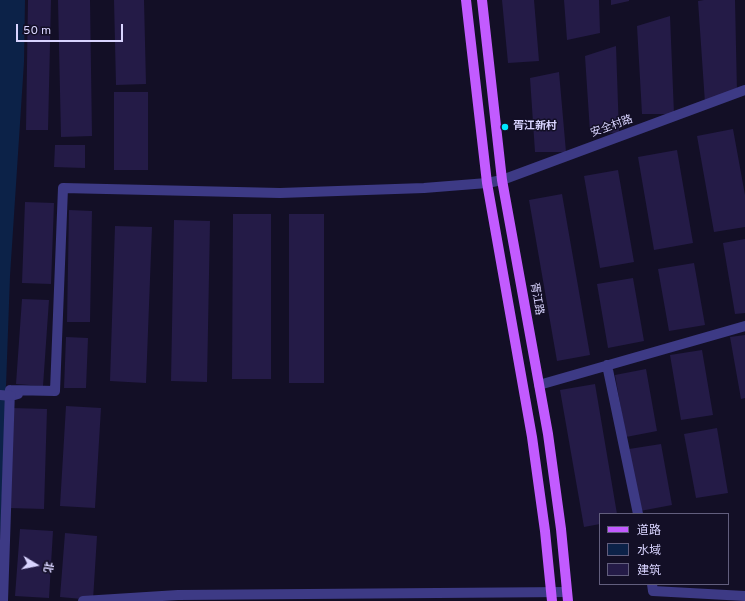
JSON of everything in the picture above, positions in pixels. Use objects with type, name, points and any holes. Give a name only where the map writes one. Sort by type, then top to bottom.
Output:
[{"type":"main road","points":[[466,0],[486,182],[532,437],[545,531],[551,597]]},
{"type":"main road","name":"胥江路","points":[[482,0],[502,180],[539,385],[557,502],[568,597]]},
{"type":"street","name":"安全村路","points":[[10,393],[55,391],[63,188],[280,193],[424,188],[502,180],[745,90]]},
{"type":"street","points":[[539,385],[745,326]]},
{"type":"street","points":[[608,365],[638,513]]},
{"type":"street","points":[[0,395],[10,393],[3,601]]},
{"type":"street","points":[[652,585],[653,591],[745,596]]},
{"type":"street","points":[[83,601],[179,598],[568,597]]},
{"type":"water","points":[[0,0],[25,0],[24,62],[10,276],[0,551]]},
{"type":"building","points":[[28,0],[51,0],[48,130],[26,130]]},
{"type":"building","points":[[58,0],[90,0],[92,136],[61,137]]},
{"type":"building","points":[[114,0],[144,0],[146,84],[116,85]]},
{"type":"building","points":[[502,0],[534,0],[539,61],[508,63]]},
{"type":"building","points":[[564,0],[599,0],[600,33],[567,40]]},
{"type":"building","points":[[611,0],[629,0],[629,1],[611,5]]},
{"type":"building","points":[[735,0],[737,93],[705,103],[698,1]]},
{"type":"building","points":[[670,16],[674,114],[642,114],[637,26]]},
{"type":"building","points":[[616,46],[619,133],[590,132],[585,56]]},
{"type":"building","points":[[559,72],[566,152],[535,152],[530,78]]},
{"type":"building","points":[[114,92],[148,92],[148,170],[114,170]]},
{"type":"building","points":[[733,129],[745,195],[745,227],[714,232],[697,136]]},
{"type":"building","points":[[55,145],[85,145],[85,168],[54,167]]},
{"type":"building","points":[[677,150],[693,243],[654,250],[638,157]]},
{"type":"building","points":[[618,170],[634,262],[600,268],[584,176]]},
{"type":"building","points":[[562,194],[590,355],[557,361],[529,200]]},
{"type":"building","points":[[25,202],[54,203],[51,284],[22,283]]},
{"type":"building","points":[[69,210],[92,211],[90,322],[67,322]]},
{"type":"building","points":[[233,214],[271,214],[271,379],[232,379]]},
{"type":"building","points":[[289,214],[324,214],[324,383],[289,383]]},
{"type":"building","points":[[174,220],[210,221],[207,382],[171,381]]},
{"type":"building","points":[[115,226],[152,227],[146,383],[110,381]]},
{"type":"building","points":[[745,239],[745,313],[735,314],[723,243]]},
{"type":"building","points":[[694,263],[705,325],[669,331],[658,269]]},
{"type":"building","points":[[633,278],[644,341],[608,348],[597,284]]},
{"type":"building","points":[[22,299],[49,300],[43,386],[16,384]]},
{"type":"building","points":[[745,335],[745,398],[741,399],[730,337]]},
{"type":"building","points":[[66,337],[88,338],[86,388],[64,388]]},
{"type":"building","points":[[702,350],[713,415],[681,420],[670,355]]},
{"type":"building","points":[[646,369],[657,431],[626,437],[615,375]]},
{"type":"building","points":[[595,384],[617,513],[599,513],[599,524],[584,527],[560,390]]},
{"type":"building","points":[[66,406],[101,408],[95,508],[60,506]]},
{"type":"building","points":[[12,408],[47,409],[44,509],[9,508]]},
{"type":"building","points":[[717,428],[728,493],[696,498],[684,434]]},
{"type":"building","points":[[661,444],[672,505],[640,511],[629,449]]},
{"type":"building","points":[[20,529],[53,531],[49,598],[15,596]]},
{"type":"building","points":[[65,533],[97,536],[93,600],[60,597]]},
{"type":"place","name":"胥江新村","points":[[505,127]]}]
